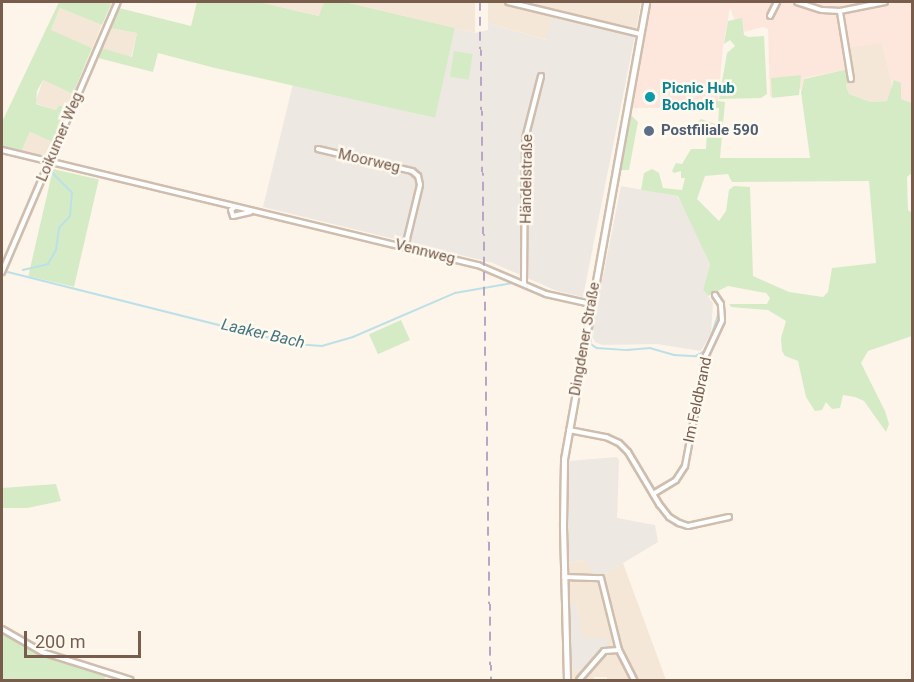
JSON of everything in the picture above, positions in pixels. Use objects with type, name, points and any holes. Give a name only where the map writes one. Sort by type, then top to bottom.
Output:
[{"type":"main road","name":"Dingdener Straße","points":[[567,681],[562,495],[568,430],[646,2]]},
{"type":"street","name":"Loikumer Weg","points":[[2,272],[118,2]]},
{"type":"street","points":[[508,2],[531,4],[640,34]]},
{"type":"street","points":[[770,16],[777,2]]},
{"type":"street","points":[[797,2],[822,10],[840,11],[885,2]]},
{"type":"street","points":[[840,11],[851,79]]},
{"type":"street","name":"Händelstraße","points":[[524,284],[525,139],[541,76]]},
{"type":"street","name":"Moorweg","points":[[318,149],[412,171],[417,176],[420,185],[405,247]]},
{"type":"street","name":"Vennweg","points":[[2,150],[478,265],[555,297],[591,304]]},
{"type":"street","name":"Vennweg","points":[[236,207],[231,213],[236,217],[256,212]]},
{"type":"street","name":"Im Feldbrand","points":[[653,494],[676,480],[685,466],[706,355],[722,320],[721,304],[715,295]]},
{"type":"street","points":[[568,430],[606,437],[620,443],[669,517],[688,526],[729,517]]},
{"type":"street","points":[[564,577],[601,578],[619,651],[634,681]]},
{"type":"street","points":[[2,629],[42,652],[131,681]]},
{"type":"street","points":[[579,681],[604,651],[619,651]]},
{"type":"street","points":[[106,681],[110,674]]},
{"type":"shaded area","points":[[259,2],[324,2],[320,16]]},
{"type":"shaded area","points":[[345,2],[475,2],[475,33],[363,6]]},
{"type":"shaded area","points":[[488,2],[641,2],[635,35],[553,15],[547,40],[488,23]]},
{"type":"shaded area","points":[[650,2],[859,2],[859,12],[896,2],[911,2],[912,103],[901,99],[901,86],[895,80],[892,84],[882,43],[847,48],[839,14],[844,70],[804,78],[801,89],[770,97],[768,29],[763,27],[744,32],[734,19],[730,8],[723,47],[718,101],[711,100],[711,108],[634,108],[632,105]]},
{"type":"shaded area","points":[[60,8],[102,25],[92,48],[51,31]]},
{"type":"shaded area","points":[[839,14],[882,43],[892,84],[891,96],[887,101],[871,102],[849,94],[846,86],[851,71],[844,70]]},
{"type":"shaded area","points":[[553,15],[635,35],[583,297],[557,291],[493,263],[263,207],[293,84],[434,118],[455,28],[475,33],[488,30],[488,23],[546,40]]},
{"type":"shaded area","points":[[110,28],[137,33],[131,57],[102,48]]},
{"type":"shaded area","points":[[43,80],[73,94],[67,108],[59,105],[56,110],[35,103]]},
{"type":"shaded area","points":[[30,132],[52,142],[44,158],[21,152]]},
{"type":"shaded area","points":[[621,186],[677,196],[688,213],[710,264],[703,290],[713,303],[711,333],[701,351],[657,344],[602,345],[595,342],[593,338],[595,316]]},
{"type":"shaded area","points":[[617,457],[619,460],[617,518],[655,525],[658,542],[603,575],[593,575],[586,560],[567,563],[566,488],[569,461]]},
{"type":"shaded area","points":[[586,560],[603,575],[623,563],[666,680],[607,680],[607,677],[594,677],[594,680],[572,680],[571,670],[586,669],[603,650],[583,639],[576,603],[569,603],[567,563]]},
{"type":"shaded area","points":[[569,603],[576,603],[583,638],[607,638],[609,650],[602,650],[586,669],[571,670]]},
{"type":"green space","points":[[59,2],[112,2],[102,25],[60,8],[51,30],[92,48],[73,94],[43,80],[37,91],[36,104],[56,110],[59,105],[67,108],[52,142],[30,132],[21,152],[2,147],[2,122]]},
{"type":"green space","points":[[197,2],[259,2],[319,16],[324,2],[345,2],[455,28],[435,118],[158,53],[153,72],[98,58],[102,48],[132,57],[137,33],[110,28],[119,8],[191,26]]},
{"type":"green space","points":[[742,18],[744,35],[764,36],[767,94],[761,98],[719,99],[727,53],[735,46],[730,40],[724,44],[728,21]]},
{"type":"green space","points":[[454,51],[473,54],[469,80],[450,77]]},
{"type":"green space","points":[[844,70],[852,71],[846,86],[849,94],[871,102],[887,101],[894,80],[901,83],[901,99],[912,103],[912,173],[907,177],[908,210],[912,213],[912,336],[868,351],[861,363],[885,411],[889,424],[886,432],[864,401],[855,397],[843,395],[840,408],[832,409],[826,402],[822,410],[815,411],[806,397],[798,361],[785,356],[782,351],[781,338],[786,321],[768,310],[731,307],[729,304],[767,304],[770,298],[766,293],[728,286],[708,296],[703,290],[710,264],[678,196],[641,190],[644,173],[652,169],[659,173],[663,188],[682,190],[685,178],[681,178],[681,171],[674,173],[672,171],[676,163],[682,164],[691,149],[706,149],[707,132],[696,124],[701,119],[718,125],[719,108],[711,108],[711,100],[725,102],[720,158],[810,158],[801,92],[804,79]],"holes":[[[728,174],[732,182],[869,181],[876,263],[832,268],[828,292],[823,297],[789,292],[753,276],[750,187],[734,186],[729,190],[726,211],[719,221],[697,199],[705,176]]]},
{"type":"green space","points":[[801,75],[799,95],[772,98],[771,78]]},
{"type":"green space","points":[[631,115],[638,122],[629,170],[621,170]]},
{"type":"green space","points":[[53,169],[99,180],[74,287],[28,276]]},
{"type":"green space","points":[[401,320],[410,340],[378,354],[369,334]]},
{"type":"green space","points":[[56,484],[61,501],[27,508],[2,508],[2,488]]},
{"type":"green space","points":[[2,632],[35,652],[107,674],[104,680],[2,680]]},
{"type":"waterway","name":"Laaker Bach","points":[[636,79],[647,21]]},
{"type":"waterway","name":"Laaker Bach","points":[[603,265],[635,85]]},
{"type":"waterway","points":[[23,270],[48,264],[56,250],[59,228],[70,216],[72,193],[53,174]]},
{"type":"waterway","name":"Laaker Bach","points":[[8,272],[295,344],[322,346],[353,337],[455,293],[513,283]]},
{"type":"waterway","points":[[594,322],[591,344],[597,348],[627,350],[650,348],[674,355],[696,356],[705,351],[708,346],[719,313]]},
{"type":"railway","points":[[480,2],[491,680]]},
{"type":"place","name":"Picnic Hub Bocholt","points":[[650,97]]},
{"type":"place","name":"Postfiliale 590","points":[[649,131]]}]
